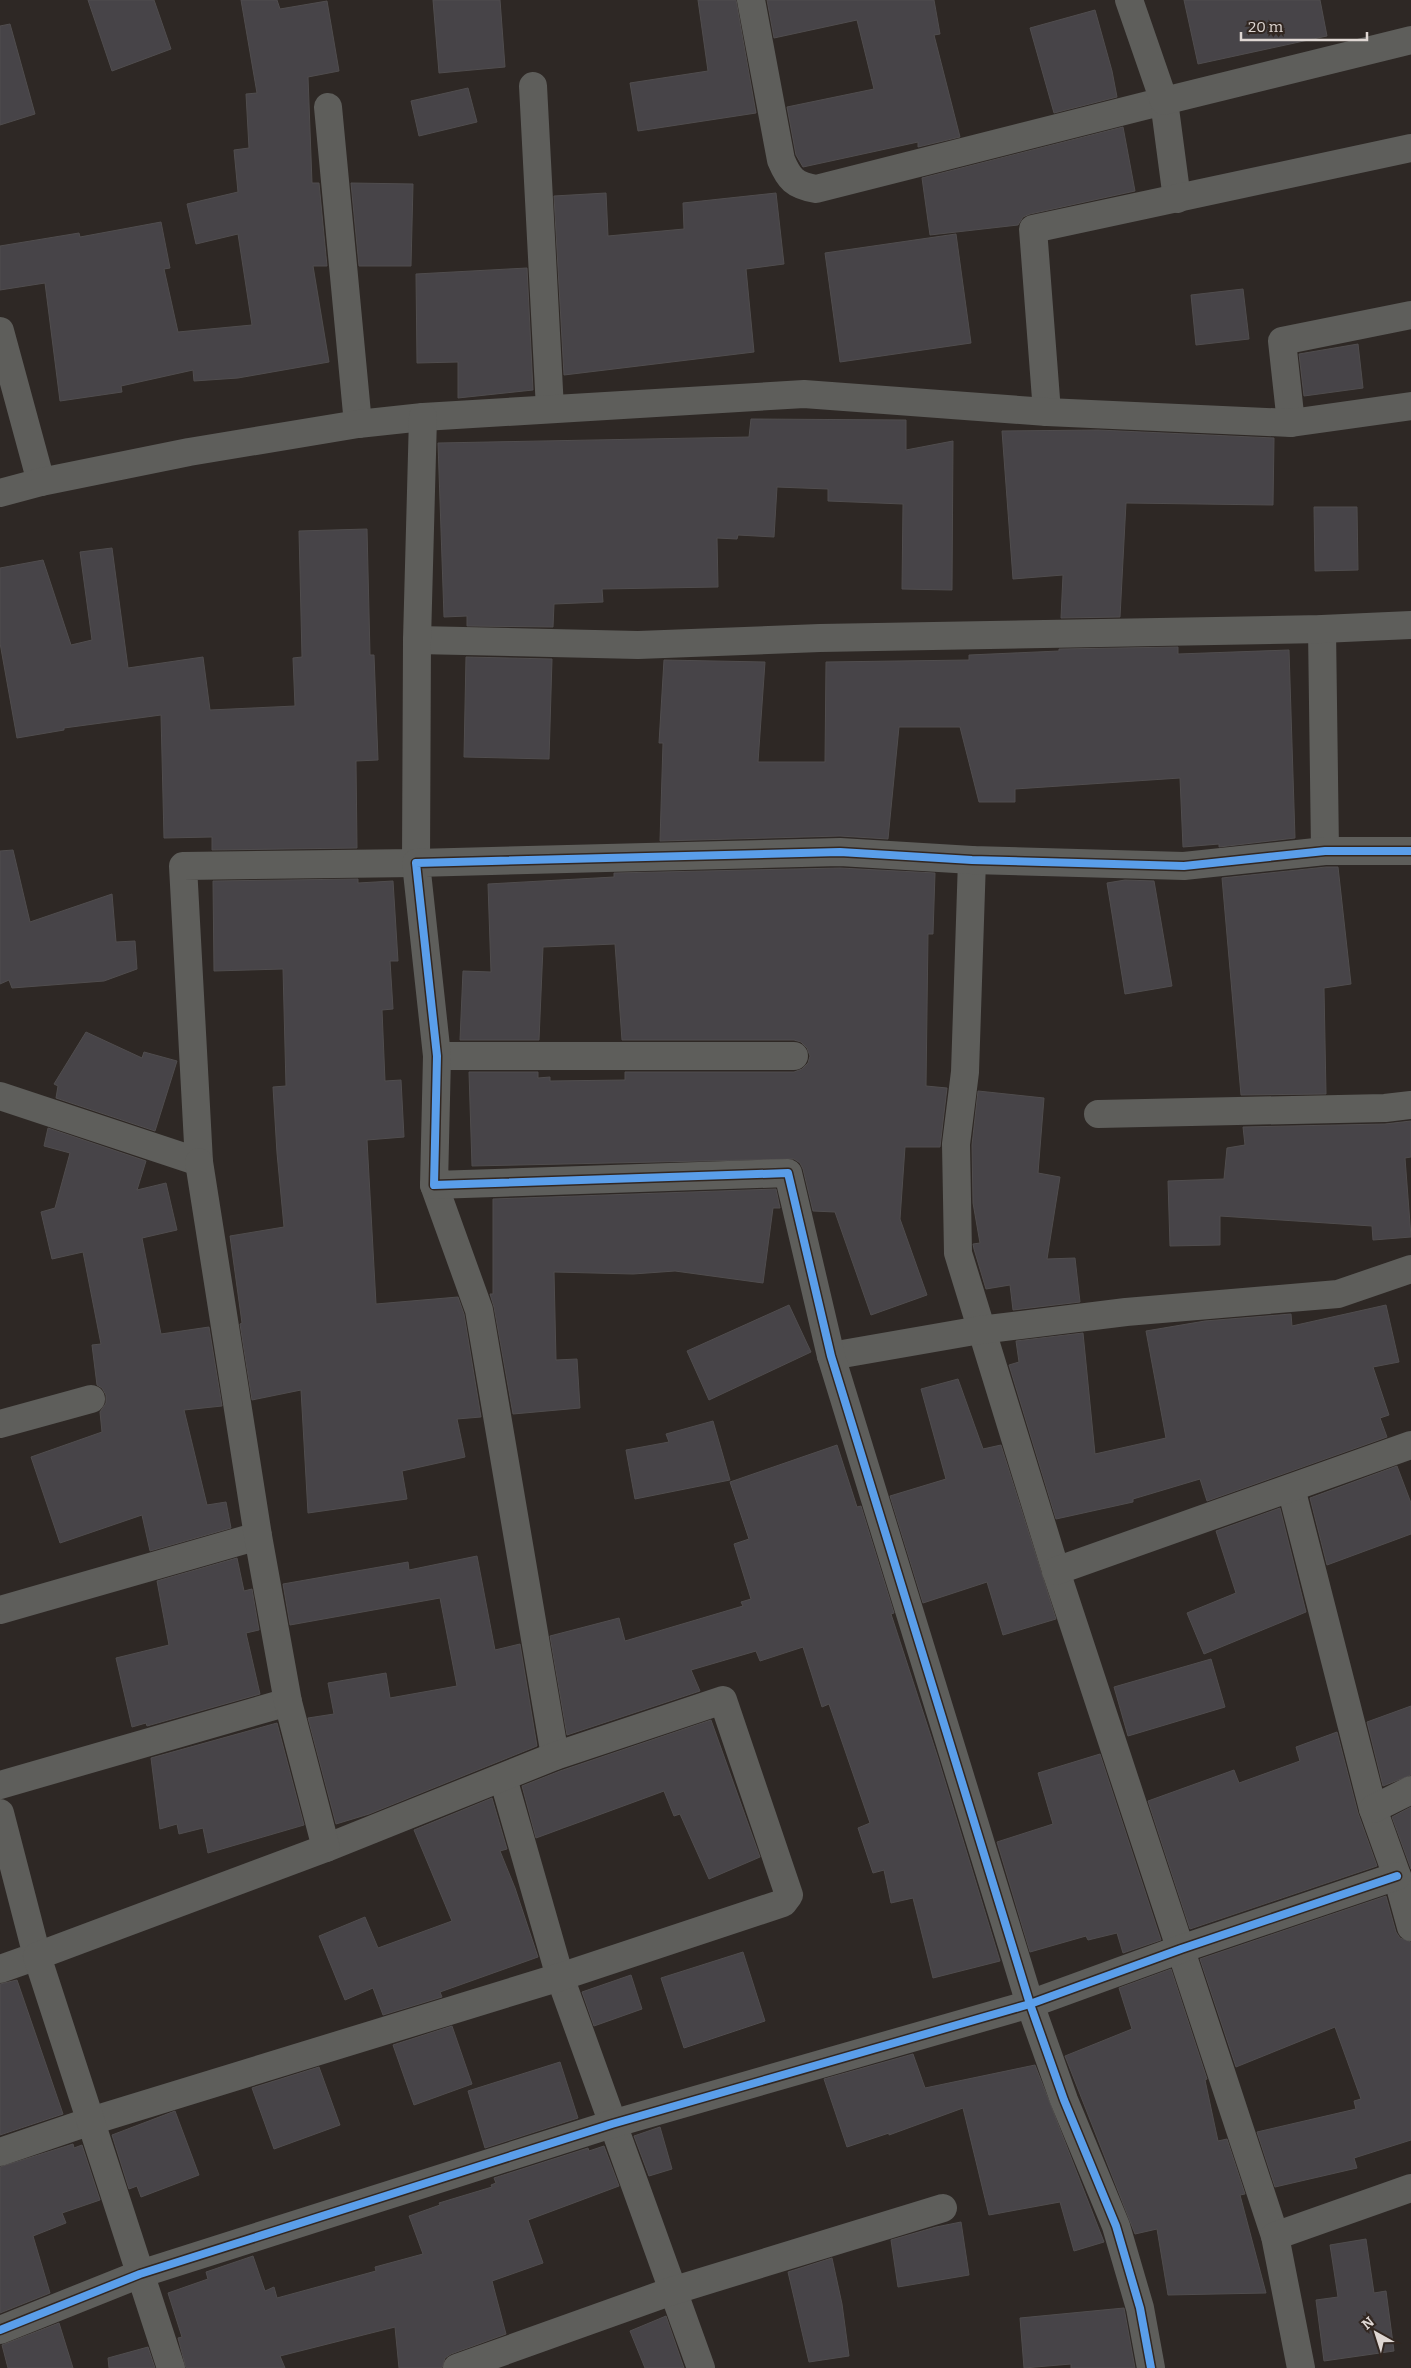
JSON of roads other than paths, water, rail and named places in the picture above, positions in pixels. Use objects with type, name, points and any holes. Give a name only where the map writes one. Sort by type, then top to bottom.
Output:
[{"type":"street","points":[[751,0],[781,160],[788,176],[800,186],[816,189],[1164,100],[1411,40]]},
{"type":"street","points":[[1129,0],[1164,100],[1176,199]]},
{"type":"street","points":[[533,86],[550,409]]},
{"type":"street","points":[[328,107],[358,424]]},
{"type":"street","points":[[1047,412],[1032,229],[1411,148]]},
{"type":"street","points":[[1291,423],[1282,341],[1411,315]]},
{"type":"street","points":[[0,331],[41,482]]},
{"type":"street","points":[[0,492],[189,452],[358,424],[423,417],[550,409],[804,394],[1047,412],[1291,423],[1411,406]]},
{"type":"street","points":[[423,417],[417,640],[416,863],[437,1056],[434,1185],[479,1310],[555,1756]]},
{"type":"street","points":[[417,640],[638,645],[820,638],[1322,629],[1411,625]]},
{"type":"street","points":[[1322,629],[1325,851]]},
{"type":"street","points":[[326,1848],[288,1702],[258,1536],[199,1162],[183,866],[416,863],[840,852],[972,860],[1184,866],[1325,851],[1411,851]]},
{"type":"street","points":[[972,860],[965,1072],[956,1144],[958,1253],[980,1330],[1056,1571],[1275,2236],[1301,2368]]},
{"type":"street","points":[[437,1056],[794,1056]]},
{"type":"street","points":[[0,1096],[199,1162]]},
{"type":"street","points":[[1098,1114],[1385,1108],[1411,1105]]},
{"type":"street","points":[[434,1185],[788,1172],[831,1356],[1030,2004],[1064,2100],[1116,2226],[1140,2308],[1151,2368]]},
{"type":"street","points":[[831,1356],[980,1330],[1126,1312],[1338,1294],[1411,1269]]},
{"type":"street","points":[[0,1424],[92,1399]]},
{"type":"street","points":[[1056,1571],[1411,1445]]},
{"type":"street","points":[[1291,1488],[1373,1808],[1397,1876],[1411,1927]]},
{"type":"street","points":[[0,1610],[258,1536]]},
{"type":"street","points":[[0,1969],[326,1848],[555,1756],[724,1700],[789,1895],[783,1903],[560,1977],[0,2152]]},
{"type":"street","points":[[0,1785],[288,1702]]},
{"type":"street","points":[[503,1778],[560,1977],[701,2368]]},
{"type":"street","points":[[1373,1808],[1411,1790]]},
{"type":"street","points":[[0,1813],[37,1956],[171,2368]]},
{"type":"street","points":[[0,2330],[140,2274],[612,2124],[1030,2004],[1181,1949],[1397,1876]]},
{"type":"street","points":[[1275,2236],[1411,2188]]},
{"type":"street","points":[[457,2368],[672,2291],[943,2208]]}]
